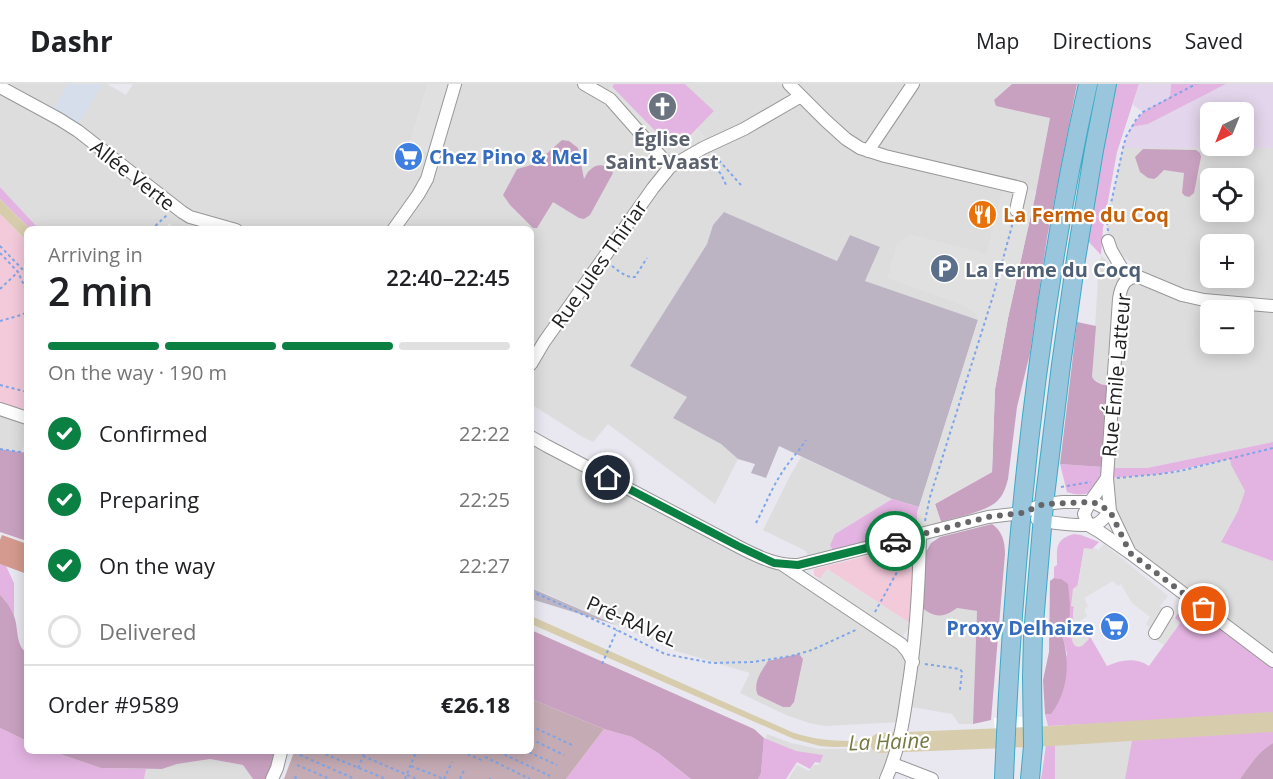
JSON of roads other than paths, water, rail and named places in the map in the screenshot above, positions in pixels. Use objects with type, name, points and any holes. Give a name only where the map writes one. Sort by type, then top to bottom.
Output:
[{"type":"highway","points":[[1004,779],[1006,718],[1022,496],[1054,256],[1088,84]]},
{"type":"highway","points":[[1030,779],[1033,746],[1033,635],[1043,512],[1060,365],[1076,258],[1107,84]]},
{"type":"street","points":[[396,226],[427,179],[455,84]]},
{"type":"street","points":[[585,84],[610,99],[670,167],[703,148],[744,129],[801,96]]},
{"type":"street","points":[[789,84],[846,139],[867,151],[1021,188],[1017,210]]},
{"type":"street","points":[[867,151],[913,84]]},
{"type":"street","name":"Allée Verte","points":[[0,87],[59,119],[190,217],[222,226]]},
{"type":"street","name":"Rue Jules Thiriar","points":[[534,359],[657,182],[670,167]]},
{"type":"street","name":"Allée Verte","points":[[190,217],[196,226]]},
{"type":"street","points":[[1108,241],[1128,279]]},
{"type":"street","name":"Rue Émile Latteur","points":[[1110,511],[1107,478],[1119,299],[1122,286],[1128,279],[1143,278],[1182,295],[1204,300],[1273,306]]},
{"type":"street","points":[[0,409],[24,417]]},
{"type":"street","points":[[534,438],[738,546],[768,561],[783,565],[798,565],[988,517],[1043,512],[1090,502],[1110,511],[1130,553]]},
{"type":"street","name":"Rue Émile Latteur","points":[[1090,502],[1107,478]]},
{"type":"street","points":[[1088,525],[1084,514],[1090,502]]},
{"type":"street","points":[[1088,525],[1097,524],[1110,511]]},
{"type":"street","points":[[1043,512],[1088,525],[1100,532],[1273,661]]},
{"type":"street","points":[[886,779],[893,764],[901,734],[913,662],[918,604],[920,535]]},
{"type":"street","points":[[783,565],[901,644],[913,662]]},
{"type":"street","points":[[1155,633],[1167,613]]},
{"type":"street","points":[[272,779],[280,754]]},
{"type":"street","points":[[893,764],[932,779]]},
{"type":"water","points":[[0,199],[27,226],[24,226],[24,238],[0,214]]},
{"type":"water","points":[[534,617],[794,733],[831,740],[892,739],[891,746],[833,747],[794,739],[534,625]]},
{"type":"waterway","name":"La Haine","points":[[880,743],[1052,736],[1273,722]]},
{"type":"place","name":"Église Saint-Vaast","points":[[662,107]]},
{"type":"place","name":"Chez Pino & Mel","points":[[408,156]]},
{"type":"place","name":"La Ferme du Coq","points":[[982,214]]},
{"type":"place","name":"La Ferme du Cocq","points":[[944,269]]},
{"type":"place","name":"Proxy Delhaize","points":[[1115,627]]}]
